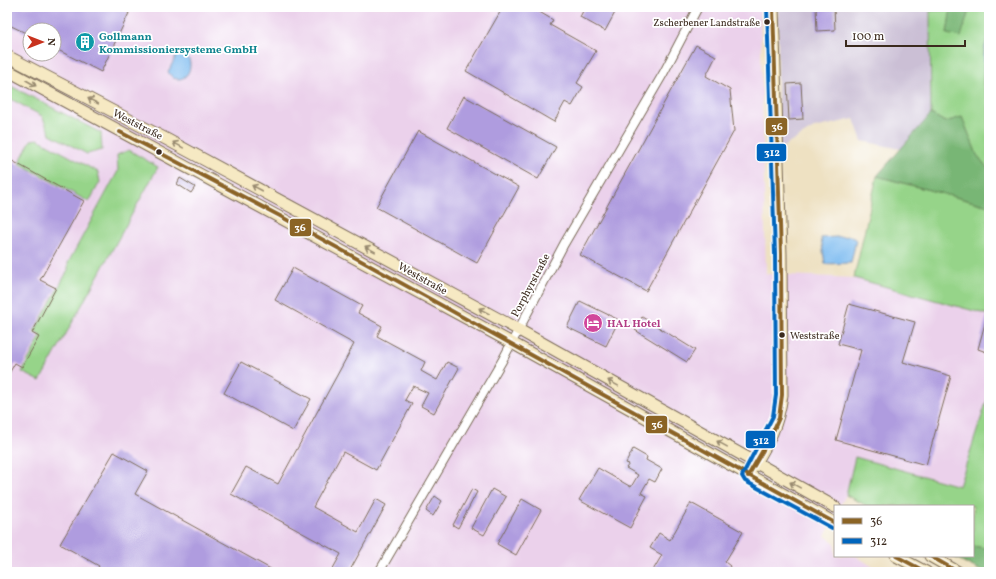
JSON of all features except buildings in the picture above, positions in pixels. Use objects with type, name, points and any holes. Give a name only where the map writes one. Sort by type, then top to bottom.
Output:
[{"type":"main road","points":[[748,476],[779,418],[782,394],[781,254],[773,7]]},
{"type":"main road","name":"Weststraße","points":[[7,56],[166,139],[519,330],[834,506]]},
{"type":"main road","points":[[7,70],[512,343],[834,523]]},
{"type":"main road","points":[[898,557],[926,572]]},
{"type":"main road","points":[[932,557],[958,572]]},
{"type":"street","name":"Porphyrstraße","points":[[379,572],[512,343],[581,214],[663,74],[698,7]]},
{"type":"shaded area","points":[[7,7],[760,7],[766,274],[854,278],[989,315],[989,394],[960,486],[855,457],[846,495],[841,505],[834,505],[834,519],[825,536],[834,542],[834,557],[858,557],[881,572],[7,572]]},
{"type":"shaded area","points":[[778,7],[951,7],[951,10],[930,11],[931,114],[901,149],[862,141],[854,119],[814,128],[778,150]]},
{"type":"green space","points":[[951,7],[970,7],[961,37],[947,34]]},
{"type":"green space","points":[[970,7],[989,7],[989,33],[984,49],[983,85],[989,101],[989,170],[977,155],[962,117],[945,122],[931,114],[930,11],[951,10],[947,34],[960,36]]},
{"type":"green space","points":[[7,84],[101,133],[102,150],[87,154],[50,134],[42,116],[7,97]]},
{"type":"green space","points":[[931,114],[945,122],[962,117],[977,155],[989,170],[989,206],[877,176]]},
{"type":"green space","points":[[38,139],[98,172],[100,182],[89,202],[19,163],[31,140]]},
{"type":"green space","points":[[129,150],[158,167],[40,381],[22,372],[41,336],[34,332],[68,270],[68,263],[118,171],[117,155]]},
{"type":"green space","points":[[877,176],[989,206],[989,315],[854,278]]},
{"type":"green space","points":[[989,394],[989,549],[974,546],[974,505],[865,505],[846,495],[855,457],[959,486]]},
{"type":"green space","points":[[974,546],[989,549],[989,572],[983,572],[954,557],[974,557]]},
{"type":"water","points":[[989,33],[989,101],[986,92],[983,67]]},
{"type":"water","points":[[178,52],[188,57],[190,63],[188,73],[179,79],[173,78],[168,72]]},
{"type":"water","points":[[851,236],[856,240],[851,263],[825,264],[821,238]]},
{"type":"transit line","name":"312","points":[[767,7],[775,254],[776,395],[773,416],[742,476],[745,481],[832,528]]},
{"type":"transit line","name":"36","points":[[748,476],[770,438],[779,418],[782,395],[781,254],[773,7]]},
{"type":"transit line","name":"36","points":[[120,132],[280,216],[834,522]]},
{"type":"transit line","name":"36","points":[[898,557],[926,572]]},
{"type":"transit line","name":"36","points":[[932,557],[958,572]]},
{"type":"place","name":"Zscherbener Landstraße","points":[[767,22]]},
{"type":"place","name":"Gollmann Kommissioniersysteme GmbH","points":[[85,42]]},
{"type":"place","name":"HAL Hotel","points":[[593,323]]},
{"type":"place","name":"Weststraße","points":[[782,335]]}]
